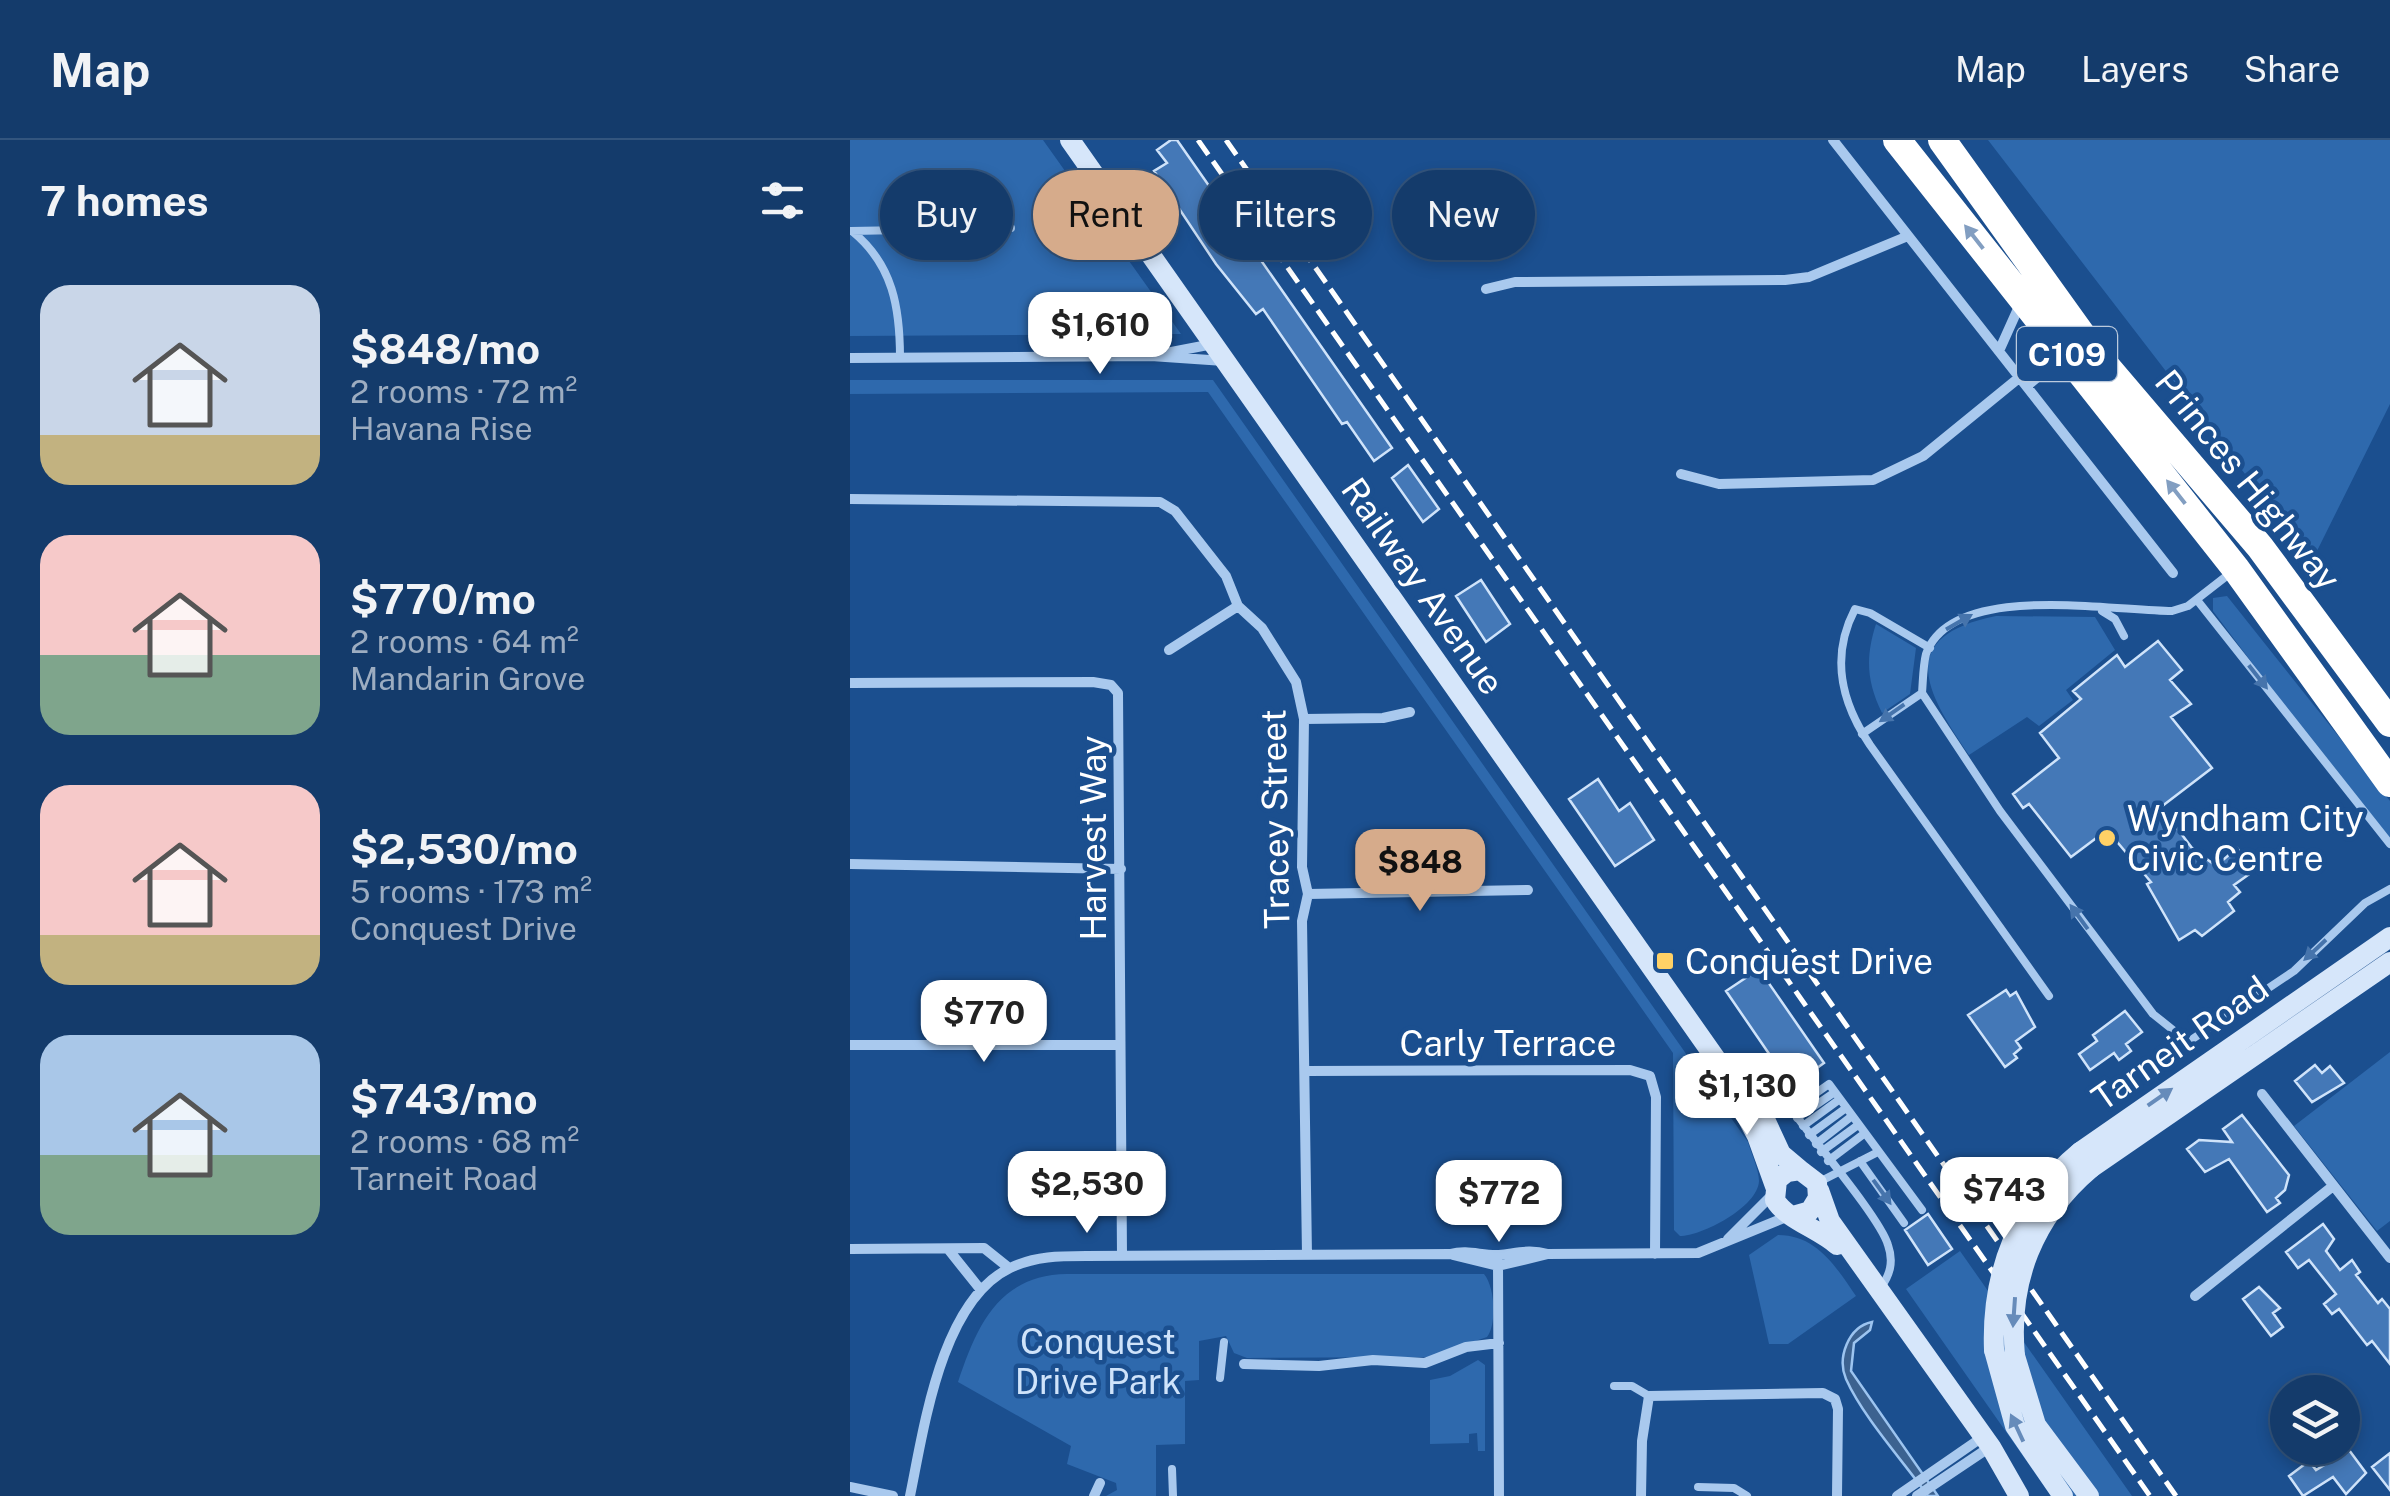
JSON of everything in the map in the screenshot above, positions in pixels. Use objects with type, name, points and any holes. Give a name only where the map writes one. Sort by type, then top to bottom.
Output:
[{"type":"highway","name":"Princes Highway","points":[[1897,140],[2236,568],[2390,784]]},
{"type":"highway","name":"Princes Highway","points":[[1942,140],[2064,310],[2260,548],[2390,722]]},
{"type":"highway","points":[[2064,310],[2066,353]]},
{"type":"highway","points":[[2236,568],[2260,548]]},
{"type":"street","name":"Railway Avenue","points":[[1070,140],[1722,1069],[1757,1136],[1774,1190]]},
{"type":"street","points":[[1833,140],[2173,572]]},
{"type":"street","points":[[1486,289],[1515,282],[1797,278],[1908,236]]},
{"type":"street","points":[[1999,351],[2022,298]]},
{"type":"street","points":[[1151,356],[1219,352]]},
{"type":"street","points":[[850,358],[1219,352]]},
{"type":"street","points":[[1681,474],[1719,484],[1873,480],[1922,456],[2066,353]]},
{"type":"street","name":"Tracey Street","points":[[850,499],[1155,500],[1175,511],[1216,563],[1238,606],[1262,628],[1296,682],[1304,719],[1302,867],[1308,894],[1302,920],[1307,1255]]},
{"type":"street","points":[[1169,650],[1238,606]]},
{"type":"street","name":"Harvest Way","points":[[850,683],[1111,685],[1121,704],[1122,1256]]},
{"type":"street","points":[[1304,719],[1383,718],[1410,712]]},
{"type":"street","points":[[850,864],[1121,869]]},
{"type":"street","points":[[1308,894],[1528,890]]},
{"type":"street","name":"Tarneit Road","points":[[2062,1496],[2016,1426],[1995,1295],[2008,1249],[2031,1205],[2086,1160],[2390,937]]},
{"type":"street","name":"Tarneit Road","points":[[2086,1160],[2390,962]]},
{"type":"street","points":[[850,1045],[1119,1045]]},
{"type":"street","name":"Railway Avenue","points":[[1722,1069],[1756,1104],[1781,1154],[1812,1181],[1830,1221],[1987,1441],[2019,1496]]},
{"type":"street","name":"Carly Terrace","points":[[1306,1071],[1630,1070],[1650,1076],[1656,1097],[1655,1254]]},
{"type":"street","points":[[2262,1094],[2390,1258]]},
{"type":"street","points":[[910,1496],[948,1347],[980,1289],[1010,1268],[1038,1258],[1450,1254],[1474,1250],[1499,1260],[1548,1254],[1698,1253],[1720,1247],[1810,1211],[1812,1181],[1782,1176],[1774,1190],[1720,1247]]},
{"type":"street","points":[[2194,1296],[2333,1186]]},
{"type":"street","points":[[1774,1190],[1778,1206],[1794,1215]]},
{"type":"street","name":"Railway Avenue","points":[[1794,1215],[1817,1227],[1874,1281]]},
{"type":"street","points":[[850,1249],[990,1250],[1010,1268]]},
{"type":"street","points":[[948,1249],[980,1289]]},
{"type":"street","points":[[1499,1260],[1500,1496]]},
{"type":"street","points":[[1244,1364],[1425,1363],[1476,1344],[1499,1343]]},
{"type":"street","name":"Tarneit Road","points":[[2004,1353],[2036,1425],[2089,1496]]},
{"type":"street","points":[[1642,1496],[1642,1441],[1649,1396],[1831,1395],[1838,1409],[1837,1496]]},
{"type":"street","points":[[1897,1496],[1987,1441]]},
{"type":"street","points":[[1917,1496],[1987,1441]]},
{"type":"street","points":[[1094,1496],[1100,1483]]},
{"type":"street","points":[[850,1486],[893,1496]]},
{"type":"lane","points":[[851,230],[880,230]]},
{"type":"lane","points":[[851,230],[871,248],[890,281],[898,316],[900,358]]},
{"type":"lane","points":[[2236,568],[2198,600],[2172,611],[1992,608],[1960,617],[1930,648],[1922,693],[2000,810],[2153,1014],[2179,1039],[2188,1042],[2294,971],[2366,903],[2390,889]]},
{"type":"lane","points":[[2198,600],[2390,844]]},
{"type":"lane","points":[[2098,608],[2114,619],[2124,636]]},
{"type":"lane","points":[[1930,648],[1870,613],[1855,609],[1844,637],[1840,672],[1847,706],[1862,734],[2050,996]]},
{"type":"lane","points":[[1862,734],[1922,693]]},
{"type":"lane","points":[[1874,1281],[1890,1276],[1885,1236],[1792,1110],[1829,1084],[1922,1210]]},
{"type":"lane","points":[[1800,1122],[1840,1100]]},
{"type":"lane","points":[[1810,1135],[1840,1100]]},
{"type":"lane","points":[[1818,1148],[1855,1120]]},
{"type":"lane","points":[[1828,1161],[1864,1134]]},
{"type":"lane","points":[[1812,1181],[1878,1152]]},
{"type":"lane","points":[[1860,1161],[1904,1223]]},
{"type":"lane","points":[[1220,1378],[1224,1342]]},
{"type":"lane","points":[[1225,1360],[1244,1364]]},
{"type":"lane","points":[[1614,1386],[1632,1386],[1649,1396]]},
{"type":"lane","points":[[1172,1469],[1173,1496]]},
{"type":"lane","points":[[1698,1487],[1734,1488],[1746,1496]]},
{"type":"green space","points":[[850,140],[1043,140],[1064,170],[1033,170],[1033,260],[1128,260],[1181,334],[850,336]]},
{"type":"green space","points":[[1988,140],[2390,140],[2390,404],[2312,561]]},
{"type":"green space","points":[[850,380],[1213,380],[1748,1142],[1759,1181],[1749,1201],[1701,1231],[1680,1236],[1674,1230],[1673,1053],[1208,392],[850,394]]},
{"type":"green space","points":[[2227,596],[2390,801],[2390,846],[2213,611],[2213,598]]},
{"type":"green space","points":[[1996,616],[2095,617],[2115,650],[2066,690],[2073,700],[2039,726],[2027,717],[1969,755],[1932,689],[1928,670],[1931,653],[1942,638],[1964,625]]},
{"type":"green space","points":[[1876,624],[1916,648],[1910,694],[1882,713],[1869,670]]},
{"type":"green space","points":[[2390,1052],[2390,1221],[2377,1231],[2294,1126]]},
{"type":"green space","points":[[1778,1235],[1792,1236],[1815,1247],[1856,1296],[1788,1344],[1769,1344],[1749,1255]]},
{"type":"green space","points":[[1960,1251],[2132,1496],[2051,1496],[1906,1289]]},
{"type":"green space","name":"Conquest Drive Park","points":[[1067,1274],[1484,1274],[1491,1288],[1493,1315],[1487,1337],[1429,1357],[1247,1358],[1234,1353],[1226,1336],[1199,1341],[1199,1380],[1185,1381],[1185,1444],[1156,1445],[1156,1496],[1106,1496],[1117,1490],[1116,1483],[1067,1464],[1071,1446],[958,1382],[973,1341],[994,1307],[1024,1283]]},
{"type":"green space","points":[[1478,1360],[1485,1365],[1485,1451],[1478,1451],[1477,1433],[1469,1434],[1469,1443],[1430,1444],[1430,1380],[1450,1376]]},
{"type":"shaded area","points":[[1872,1322],[1870,1330],[1854,1343],[1851,1371],[1938,1496],[1928,1496],[1873,1423],[1846,1379],[1843,1362],[1847,1344],[1857,1330]]},
{"type":"building","points":[[1177,140],[1199,172],[1199,238],[1179,208],[1179,170],[1156,170],[1167,163],[1157,150]]},
{"type":"building","points":[[1213,260],[1261,260],[1392,448],[1374,461],[1347,422],[1342,424],[1263,309],[1256,314]]},
{"type":"building","points":[[1408,465],[1439,509],[1423,522],[1392,478]]},
{"type":"building","points":[[1481,580],[1510,624],[1486,642],[1456,596]]},
{"type":"building","points":[[2158,641],[2182,670],[2170,680],[2191,704],[2171,717],[2212,768],[2161,807],[2192,848],[2216,866],[2237,848],[2255,870],[2234,885],[2240,892],[2228,902],[2234,911],[2202,936],[2195,930],[2179,940],[2147,884],[2151,882],[2107,830],[2071,857],[2029,804],[2023,808],[2013,794],[2059,758],[2040,733],[2081,699],[2073,691],[2117,655],[2125,667]]},
{"type":"building","points":[[1598,779],[1619,811],[1630,803],[1654,840],[1615,866],[1569,799]]},
{"type":"building","points":[[1759,969],[1824,1063],[1806,1076],[1813,1086],[1795,1099],[1768,1069],[1776,1064],[1726,991]]},
{"type":"building","points":[[2006,990],[2010,996],[2016,992],[2035,1027],[2016,1041],[2021,1048],[2014,1054],[2017,1058],[2005,1067],[1968,1015]]},
{"type":"building","points":[[2125,1011],[2142,1032],[2126,1044],[2131,1051],[2119,1060],[2114,1053],[2090,1070],[2079,1054],[2097,1041],[2093,1035]]},
{"type":"building","points":[[2315,1065],[2322,1073],[2330,1066],[2344,1083],[2312,1102],[2295,1081]]},
{"type":"building","points":[[2242,1115],[2289,1175],[2285,1190],[2276,1198],[2280,1203],[2267,1212],[2229,1159],[2205,1172],[2187,1149],[2199,1140],[2232,1142],[2223,1129]]},
{"type":"building","points":[[1928,1214],[1952,1249],[1928,1265],[1905,1230]]},
{"type":"building","points":[[2323,1224],[2334,1239],[2326,1251],[2340,1270],[2352,1260],[2360,1272],[2356,1275],[2378,1303],[2382,1299],[2390,1309],[2390,1364],[2372,1341],[2367,1345],[2339,1309],[2332,1314],[2324,1304],[2336,1294],[2309,1260],[2298,1268],[2286,1252]]},
{"type":"building","points":[[2259,1287],[2280,1308],[2273,1313],[2283,1327],[2271,1336],[2243,1299]]},
{"type":"building","points":[[2390,1453],[2390,1490],[2372,1467]]},
{"type":"building","points":[[2304,1465],[2312,1465],[2316,1470],[2324,1465],[2360,1465],[2366,1473],[2346,1494],[2333,1477],[2303,1496],[2289,1476]]},
{"type":"railway","points":[[1198,140],[2150,1496]]},
{"type":"railway","points":[[1226,140],[2176,1496]]},
{"type":"place","name":"Wyndham City Civic Centre","points":[[2107,838]]},
{"type":"place","name":"Conquest Drive","points":[[1665,961]]}]
